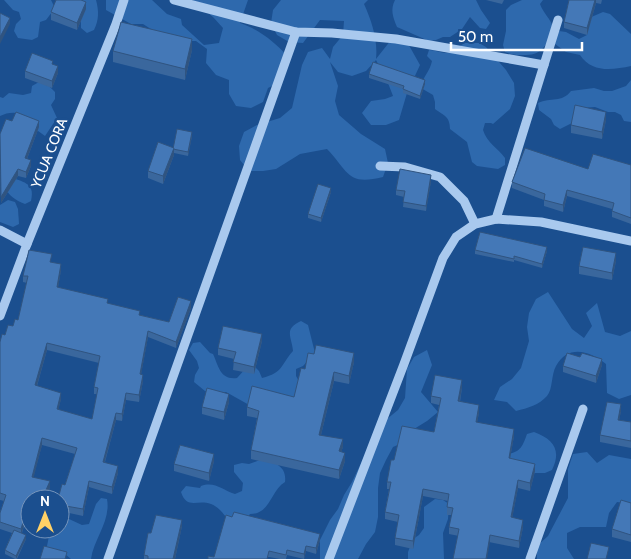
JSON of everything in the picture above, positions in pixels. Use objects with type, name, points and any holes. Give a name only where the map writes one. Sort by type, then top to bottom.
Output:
[{"type":"street","name":"YCUA CORA","points":[[0,316],[124,0]]},
{"type":"street","points":[[174,0],[296,32],[332,33],[396,39],[544,66]]},
{"type":"street","points":[[496,219],[558,20]]},
{"type":"street","points":[[108,559],[296,32]]},
{"type":"street","points":[[380,166],[405,167],[440,177],[464,201],[475,224]]},
{"type":"street","points":[[329,559],[443,258],[456,237],[475,224],[496,219],[541,222],[631,241]]},
{"type":"street","points":[[0,230],[27,244]]},
{"type":"street","points":[[530,559],[583,409]]},
{"type":"shaded area","points":[[4,0],[51,0],[55,8],[46,20],[40,22],[38,37],[32,40],[18,38],[14,31],[16,24],[21,19],[19,12],[13,10]]},
{"type":"shaded area","points":[[63,0],[96,0],[98,15],[94,30],[87,33],[81,28],[81,21]]},
{"type":"shaded area","points":[[106,0],[152,0],[167,14],[181,19],[182,25],[204,45],[219,43],[223,28],[192,0],[248,0],[240,23],[266,36],[287,56],[278,83],[268,88],[263,102],[251,108],[236,106],[229,94],[229,80],[216,75],[206,63],[207,49],[196,41],[182,41],[154,31],[143,24],[131,24],[106,10]]},
{"type":"shaded area","points":[[281,0],[368,0],[364,4],[374,31],[376,59],[391,40],[406,40],[420,65],[407,93],[399,120],[386,125],[371,125],[362,113],[371,101],[393,96],[376,60],[366,71],[352,76],[338,72],[330,62],[338,86],[335,101],[339,115],[361,134],[385,149],[388,163],[383,177],[362,180],[355,178],[345,170],[327,149],[300,154],[276,169],[263,171],[249,171],[240,160],[239,146],[244,132],[257,125],[280,118],[292,108],[302,65],[308,52],[322,48],[330,59],[333,47],[343,35],[344,21],[320,20],[303,43],[289,42],[277,35],[271,23],[273,10]]},
{"type":"shaded area","points":[[395,0],[476,0],[490,23],[486,29],[480,28],[470,17],[462,29],[450,37],[429,41],[397,27],[392,10]]},
{"type":"shaded area","points":[[522,0],[543,0],[540,4],[554,29],[544,47],[537,53],[518,55],[505,52],[503,45],[506,31],[506,10],[511,5]]},
{"type":"shaded area","points":[[603,12],[610,14],[631,34],[631,66],[610,69],[596,67],[590,65],[580,55],[566,52],[555,44],[554,37],[559,31],[566,32],[579,39],[587,35],[585,31],[589,18]]},
{"type":"shaded area","points":[[465,43],[479,43],[486,47],[506,70],[514,83],[515,96],[510,109],[493,124],[485,123],[483,130],[490,142],[505,158],[505,165],[498,169],[477,166],[472,162],[467,142],[450,129],[448,119],[435,109],[433,95],[421,88],[432,61],[427,56],[429,50],[446,53]]},
{"type":"shaded area","points":[[631,80],[631,122],[624,121],[621,115],[615,112],[608,112],[595,107],[581,108],[572,123],[560,129],[539,110],[538,103],[564,97],[571,91],[594,88],[612,91],[626,86]]},
{"type":"shaded area","points":[[39,82],[46,83],[55,92],[55,99],[51,105],[57,118],[45,136],[34,128],[25,116],[10,113],[0,116],[0,97],[3,98],[9,93],[23,95],[31,93],[32,86]]},
{"type":"shaded area","points":[[0,167],[10,176],[29,186],[32,194],[31,201],[25,204],[9,194],[2,180]]},
{"type":"shaded area","points":[[8,200],[15,202],[18,209],[19,224],[13,227],[0,222],[0,205]]},
{"type":"shaded area","points":[[548,292],[572,329],[584,338],[592,326],[586,313],[597,303],[605,332],[620,336],[631,331],[631,395],[619,399],[607,393],[606,364],[586,353],[573,352],[561,359],[556,366],[549,393],[537,404],[516,411],[507,402],[494,400],[500,387],[512,379],[521,368],[529,341],[527,327],[529,313],[536,299]]},
{"type":"shaded area","points":[[301,321],[308,325],[315,353],[303,366],[296,369],[296,376],[300,383],[298,397],[251,406],[226,392],[212,393],[205,391],[194,382],[199,368],[197,361],[189,350],[193,343],[200,342],[213,354],[221,372],[227,377],[237,378],[247,367],[254,366],[262,378],[278,371],[293,351],[290,330]]},
{"type":"shaded area","points":[[427,350],[432,365],[421,392],[438,412],[414,429],[407,441],[393,447],[380,473],[378,517],[375,532],[358,559],[320,559],[320,540],[338,509],[371,442],[387,419],[398,410],[405,398],[407,369],[414,357]]},
{"type":"shaded area","points":[[534,432],[551,442],[556,451],[552,470],[545,473],[531,473],[443,440],[508,454],[519,450],[527,434]]},
{"type":"shaded area","points":[[587,452],[597,463],[609,455],[631,459],[631,504],[617,502],[609,513],[606,527],[580,527],[567,533],[567,548],[574,559],[537,559],[537,546],[548,536],[568,498],[568,469],[573,454]]},
{"type":"shaded area","points":[[263,459],[276,464],[282,469],[285,482],[262,510],[250,514],[246,519],[226,517],[211,504],[189,502],[183,497],[181,492],[186,486],[200,488],[201,486],[210,485],[235,494],[242,491],[243,483],[234,472],[234,465],[249,464]]},
{"type":"shaded area","points":[[101,498],[107,499],[108,507],[107,515],[91,559],[71,559],[65,554],[46,551],[48,539],[70,539],[70,519],[82,525],[89,524],[96,504]]},
{"type":"shaded area","points":[[435,499],[443,500],[449,504],[448,519],[443,533],[444,559],[408,559],[408,552],[413,539],[424,528],[424,507]]},
{"type":"building","points":[[56,0],[81,0],[86,2],[77,23],[51,12]]},
{"type":"building","points":[[569,0],[595,0],[587,28],[564,22]]},
{"type":"building","points":[[0,13],[10,18],[0,37]]},
{"type":"building","points":[[121,22],[192,39],[185,69],[113,51]]},
{"type":"building","points":[[32,53],[53,61],[52,64],[58,66],[52,81],[25,71]]},
{"type":"building","points":[[373,62],[425,80],[420,96],[403,89],[404,86],[369,74]]},
{"type":"building","points":[[575,105],[606,112],[602,132],[571,125]]},
{"type":"building","points":[[16,112],[39,121],[25,158],[31,160],[26,172],[18,169],[1,197],[0,134],[6,119],[12,121]]},
{"type":"building","points":[[177,129],[192,132],[188,152],[173,149]]},
{"type":"building","points":[[158,142],[174,148],[163,176],[148,171]]},
{"type":"building","points":[[525,148],[588,169],[593,154],[631,165],[631,218],[612,211],[614,203],[567,190],[563,205],[544,200],[545,194],[512,182]]},
{"type":"building","points":[[400,169],[431,175],[426,206],[403,202],[405,191],[396,190]]},
{"type":"building","points":[[318,184],[331,188],[321,218],[308,214]]},
{"type":"building","points":[[480,232],[547,247],[542,264],[514,256],[514,259],[475,250]]},
{"type":"building","points":[[583,247],[616,253],[612,273],[579,266]]},
{"type":"building","points":[[29,250],[52,254],[50,262],[61,264],[57,287],[108,299],[107,303],[140,311],[139,315],[169,322],[178,297],[191,301],[176,342],[148,331],[140,374],[143,375],[139,395],[126,393],[122,414],[116,413],[103,462],[118,466],[112,487],[89,481],[83,509],[70,507],[70,489],[61,489],[62,484],[65,485],[77,448],[42,438],[32,477],[50,481],[46,489],[20,489],[20,529],[0,522],[0,513],[6,495],[0,493],[0,342],[2,334],[5,335],[8,325],[13,326],[15,319],[18,320],[28,276],[23,276]],"holes":[[[47,343],[100,356],[94,387],[98,388],[92,419],[57,409],[61,393],[35,385]]]},
{"type":"building","points":[[223,326],[262,334],[254,367],[233,362],[236,352],[218,348]]},
{"type":"building","points":[[316,345],[354,353],[349,376],[334,372],[319,435],[343,439],[339,451],[345,453],[339,470],[251,450],[259,411],[247,407],[252,386],[294,397],[301,368],[305,369],[308,353],[314,354]]},
{"type":"building","points":[[567,353],[580,357],[582,353],[602,359],[596,376],[563,366]]},
{"type":"building","points":[[435,375],[462,380],[458,401],[479,405],[476,422],[514,429],[509,458],[535,464],[530,483],[518,480],[511,517],[523,520],[519,541],[490,535],[486,559],[453,559],[459,529],[449,527],[453,508],[447,507],[449,494],[423,489],[413,541],[395,538],[399,515],[385,512],[391,482],[387,482],[391,460],[394,460],[402,426],[434,432],[441,398],[431,396]]},
{"type":"building","points":[[207,388],[229,394],[224,412],[202,407]]},
{"type":"building","points":[[607,402],[621,404],[618,420],[631,422],[631,441],[600,435]]},
{"type":"building","points":[[180,445],[214,454],[209,473],[174,464]]},
{"type":"building","points":[[621,500],[631,503],[631,535],[612,529]]},
{"type":"building","points":[[234,512],[320,534],[316,548],[306,546],[304,554],[287,550],[286,555],[269,551],[267,559],[208,559],[208,556],[214,557],[226,515],[232,517]]},
{"type":"building","points":[[156,515],[182,520],[173,559],[148,559],[148,556],[144,555],[148,533],[151,533]]},
{"type":"building","points":[[14,530],[20,532],[20,539],[24,539],[16,556],[5,550]]},
{"type":"building","points":[[591,543],[609,547],[606,559],[587,559]]},
{"type":"building","points":[[44,546],[67,552],[65,559],[40,559]]}]
